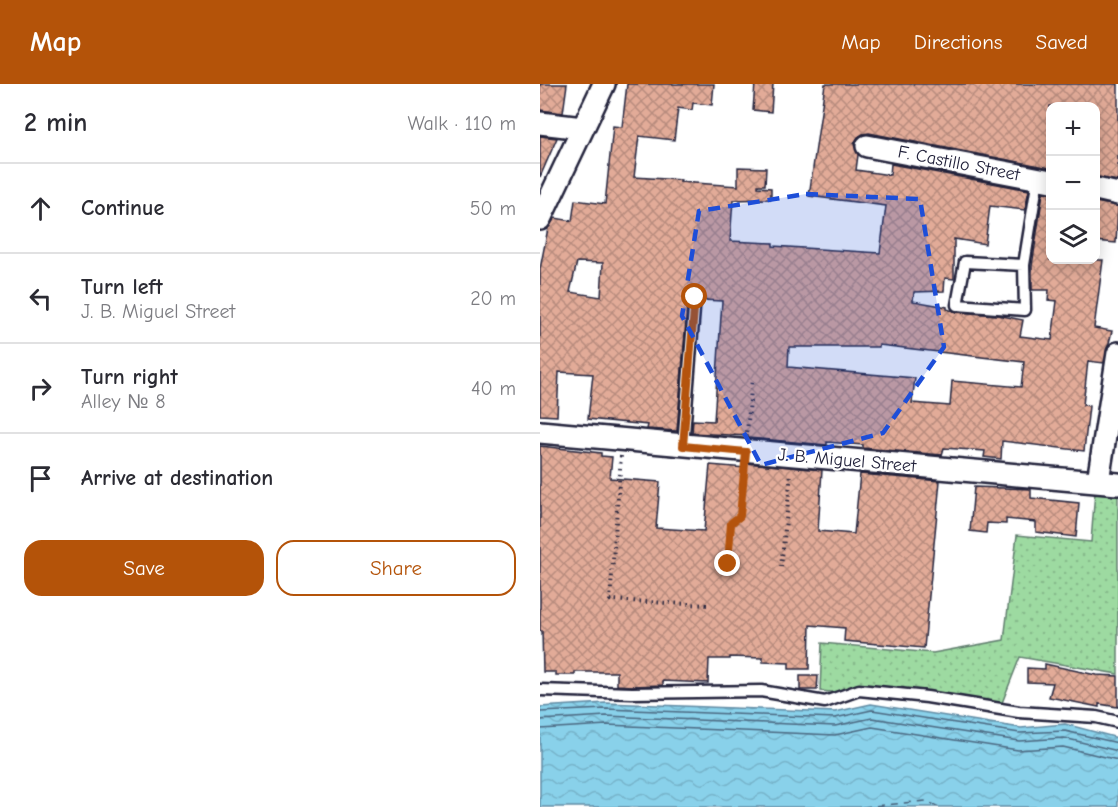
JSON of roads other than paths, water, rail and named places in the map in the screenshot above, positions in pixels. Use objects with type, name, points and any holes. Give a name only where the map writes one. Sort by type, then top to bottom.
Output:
[{"type":"street","points":[[542,209],[604,84]]},
{"type":"street","points":[[540,123],[583,128]]},
{"type":"street","name":"F. Castillo Street","points":[[867,146],[1044,180]]},
{"type":"street","points":[[1100,190],[1118,194]]},
{"type":"street","points":[[1108,483],[1118,353]]},
{"type":"street","name":"J. B. Miguel Street","points":[[540,432],[1108,483]]},
{"type":"lane","points":[[1024,265],[964,262],[957,305],[1025,310],[1024,265],[1044,180]]},
{"type":"lane","points":[[683,446],[695,297]]},
{"type":"lane","points":[[540,690],[632,693],[761,691],[825,702],[859,690],[927,697],[1019,712],[1096,717],[1118,722]]},
{"type":"water","points":[[606,703],[835,712],[871,704],[1021,728],[1065,724],[1118,738],[1118,807],[540,807],[540,707]]}]
